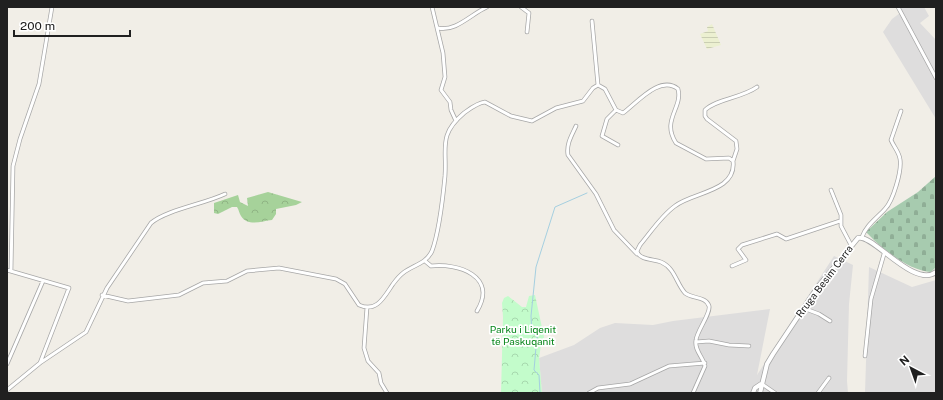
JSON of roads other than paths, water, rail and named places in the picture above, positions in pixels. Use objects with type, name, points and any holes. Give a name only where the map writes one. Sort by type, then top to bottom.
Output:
[{"type":"street","points":[[40,363],[69,288],[9,271],[13,166],[20,139],[39,84],[52,7]]},
{"type":"street","points":[[432,7],[438,28],[445,77],[441,90],[450,102],[451,110],[456,121]]},
{"type":"street","points":[[438,28],[449,29],[487,7]]},
{"type":"street","points":[[522,7],[529,13],[527,32]]},
{"type":"street","points":[[898,7],[936,78]]},
{"type":"street","points":[[592,21],[598,85]]},
{"type":"street","points":[[598,85],[605,89],[616,110],[623,113],[654,88],[670,86],[676,87],[679,94],[670,124],[676,143],[706,160],[729,158],[733,161]]},
{"type":"street","points":[[102,295],[128,301],[179,295],[203,283],[227,281],[247,271],[280,268],[336,279],[345,284],[356,302],[367,307],[380,303],[404,272],[425,261],[432,251],[439,220],[445,175],[445,144],[449,130],[456,121],[470,109],[485,102],[511,116],[532,121],[556,108],[580,103],[586,98],[594,87],[598,85]]},
{"type":"street","points":[[638,254],[640,245],[674,206],[686,198],[713,190],[723,184],[731,174],[737,149],[736,141],[707,119],[705,116],[705,110],[712,105],[747,93],[757,87]]},
{"type":"street","points":[[616,110],[607,119],[602,136],[618,145]]},
{"type":"street","points":[[862,237],[866,228],[892,199],[900,164],[899,154],[891,140],[901,111]]},
{"type":"street","points":[[576,126],[567,148],[568,155],[596,194],[618,236],[644,258],[666,265],[674,273],[687,294],[704,301],[708,305],[709,311],[697,334],[696,342],[705,369],[693,393]]},
{"type":"street","points":[[831,190],[840,215],[840,221],[844,233],[851,245]]},
{"type":"street","points":[[7,390],[40,363],[86,332],[102,295],[145,230],[156,219],[225,194]]},
{"type":"street","points":[[732,266],[746,260],[739,250],[742,245],[777,234],[786,239],[840,221]]},
{"type":"street","name":"Rruga Besim Cerra","points":[[760,393],[761,384],[770,359],[803,308],[851,245],[862,237],[868,239],[884,254],[922,275],[930,275],[936,272]]},
{"type":"street","points":[[864,356],[871,299],[884,254]]},
{"type":"street","points":[[425,261],[431,266],[452,265],[478,278],[481,282],[482,296],[477,311]]},
{"type":"street","points":[[7,364],[43,281]]},
{"type":"street","points":[[367,307],[364,348],[372,366],[379,373],[381,383],[387,393]]},
{"type":"street","points":[[803,308],[819,314],[830,321]]},
{"type":"street","points":[[696,342],[709,341],[728,345],[749,346]]},
{"type":"street","points":[[589,393],[598,388],[630,384],[669,366],[704,363]]},
{"type":"street","points":[[818,393],[829,378]]},
{"type":"street","points":[[761,384],[775,393]]},
{"type":"street","name":"Rruga Besim Cerra","points":[[753,393],[755,388],[761,384]]},
{"type":"waterway","points":[[540,393],[539,375],[534,370],[537,336],[532,333],[531,316],[536,267],[555,207],[587,193]]},
{"type":"park label","name":"Parku i Liqenit të Paskuqanit","points":[[523,334]]}]
